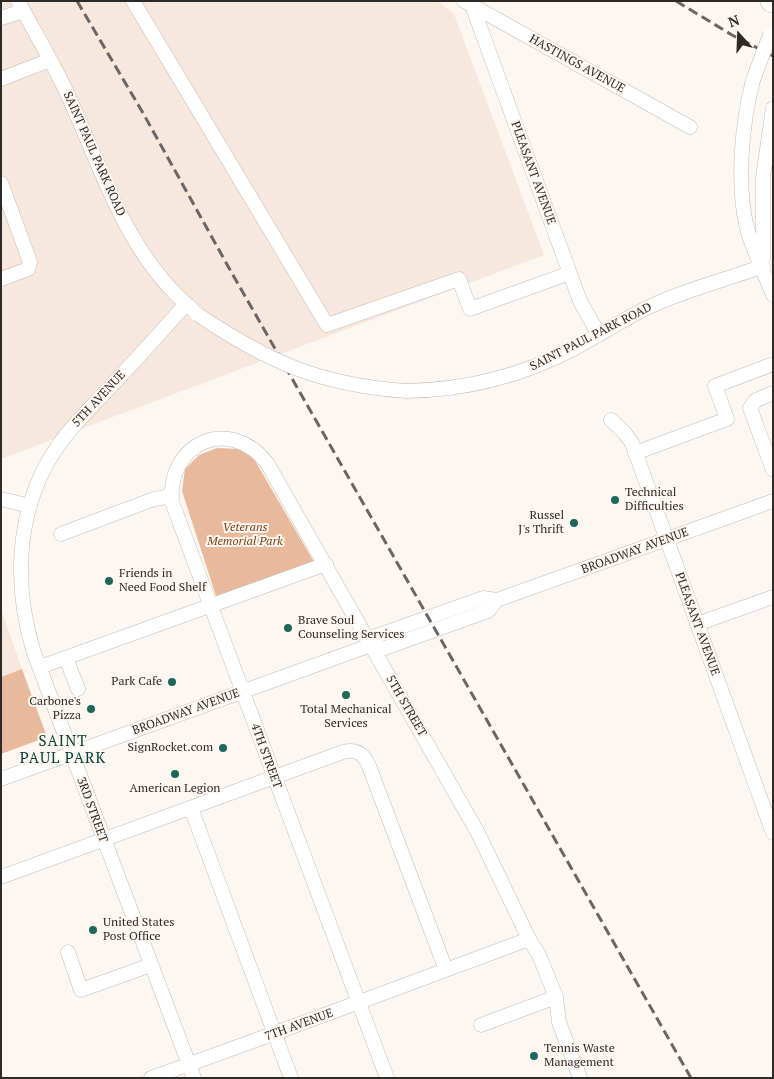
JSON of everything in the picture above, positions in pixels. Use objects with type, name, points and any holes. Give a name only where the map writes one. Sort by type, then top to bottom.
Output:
[{"type":"street","points":[[133,1],[327,325],[459,280],[470,309],[570,273]]},
{"type":"street","name":"PLEASANT AVENUE","points":[[468,5],[583,308],[599,334]]},
{"type":"street","name":"HASTINGS AVENUE","points":[[468,5],[690,127]]},
{"type":"street","points":[[1,18],[20,6]]},
{"type":"street","name":"SAINT PAUL PARK ROAD","points":[[20,6],[71,101],[121,218],[153,266],[197,314],[240,342],[294,369],[342,383],[406,391],[455,387],[510,376],[556,358],[659,303],[763,266]]},
{"type":"street","points":[[771,31],[753,80],[744,136],[743,200],[747,230],[773,295]]},
{"type":"street","points":[[1,78],[50,60]]},
{"type":"street","points":[[763,266],[763,176],[773,108]]},
{"type":"street","points":[[1,184],[30,262],[28,269],[1,279]]},
{"type":"street","name":"5TH AVENUE","points":[[30,506],[47,464],[65,437],[186,304]]},
{"type":"street","points":[[635,453],[727,419],[715,386],[773,364]]},
{"type":"street","points":[[773,393],[756,400],[750,408],[773,470]]},
{"type":"street","name":"PLEASANT AVENUE","points":[[611,420],[627,436],[635,453],[773,834]]},
{"type":"street","name":"5TH STREET","points":[[172,496],[173,481],[183,458],[204,442],[218,439],[232,439],[243,442],[256,450],[268,463],[478,833],[529,939],[539,955],[556,997],[559,1022],[580,1078]]},
{"type":"street","points":[[61,534],[154,498],[172,496]]},
{"type":"street","name":"4TH STREET","points":[[172,496],[273,777],[387,1078]]},
{"type":"street","points":[[1,499],[30,506]]},
{"type":"street","name":"BROADWAY AVENUE","points":[[1,780],[371,645],[382,649],[488,610],[497,600],[773,501]]},
{"type":"street","name":"3RD STREET","points":[[30,506],[24,534],[21,584],[27,627],[103,840],[194,1078]]},
{"type":"street","points":[[40,667],[326,564]]},
{"type":"street","points":[[696,624],[773,597]]},
{"type":"street","points":[[66,658],[78,689]]},
{"type":"street","points":[[1,877],[343,752],[357,751],[364,756],[369,766],[446,970],[529,939]]},
{"type":"street","points":[[191,808],[291,1078]]},
{"type":"street","points":[[68,952],[82,990],[151,965]]},
{"type":"street","name":"7TH AVENUE","points":[[151,1078],[446,970]]},
{"type":"street","points":[[481,1025],[556,997]]},
{"type":"shaded area","points":[[1,1],[438,1],[454,14],[544,255],[1,459]]},
{"type":"shaded area","points":[[1,609],[22,669],[1,677]]},
{"type":"green space","name":"Veterans Memorial Park","points":[[217,448],[240,449],[254,459],[314,562],[216,596],[182,491],[185,469],[199,455]]},
{"type":"green space","points":[[22,669],[47,737],[1,754],[1,677]]},
{"type":"railway","points":[[77,1],[143,113],[229,268],[691,1078]]},
{"type":"railway","points":[[676,1],[732,35],[773,56]]},
{"type":"place","name":"Technical Difficulties","points":[[615,500]]},
{"type":"place","name":"Russel J's Thrift","points":[[574,523]]},
{"type":"place","name":"Friends in Need Food Shelf","points":[[109,581]]},
{"type":"place","name":"Brave Soul Counseling Services","points":[[288,628]]},
{"type":"place","name":"Park Cafe","points":[[172,682]]},
{"type":"place","name":"Total Mechanical Services","points":[[346,695]]},
{"type":"place","name":"Carbone's Pizza","points":[[91,709]]},
{"type":"place","name":"SignRocket.com","points":[[223,748]]},
{"type":"place","name":"American Legion","points":[[175,774]]},
{"type":"place","name":"United States Post Office","points":[[93,930]]},
{"type":"place","name":"Tennis Waste Management","points":[[534,1056]]},
{"type":"district","name":"SAINT PAUL PARK","points":[[63,750]]}]
